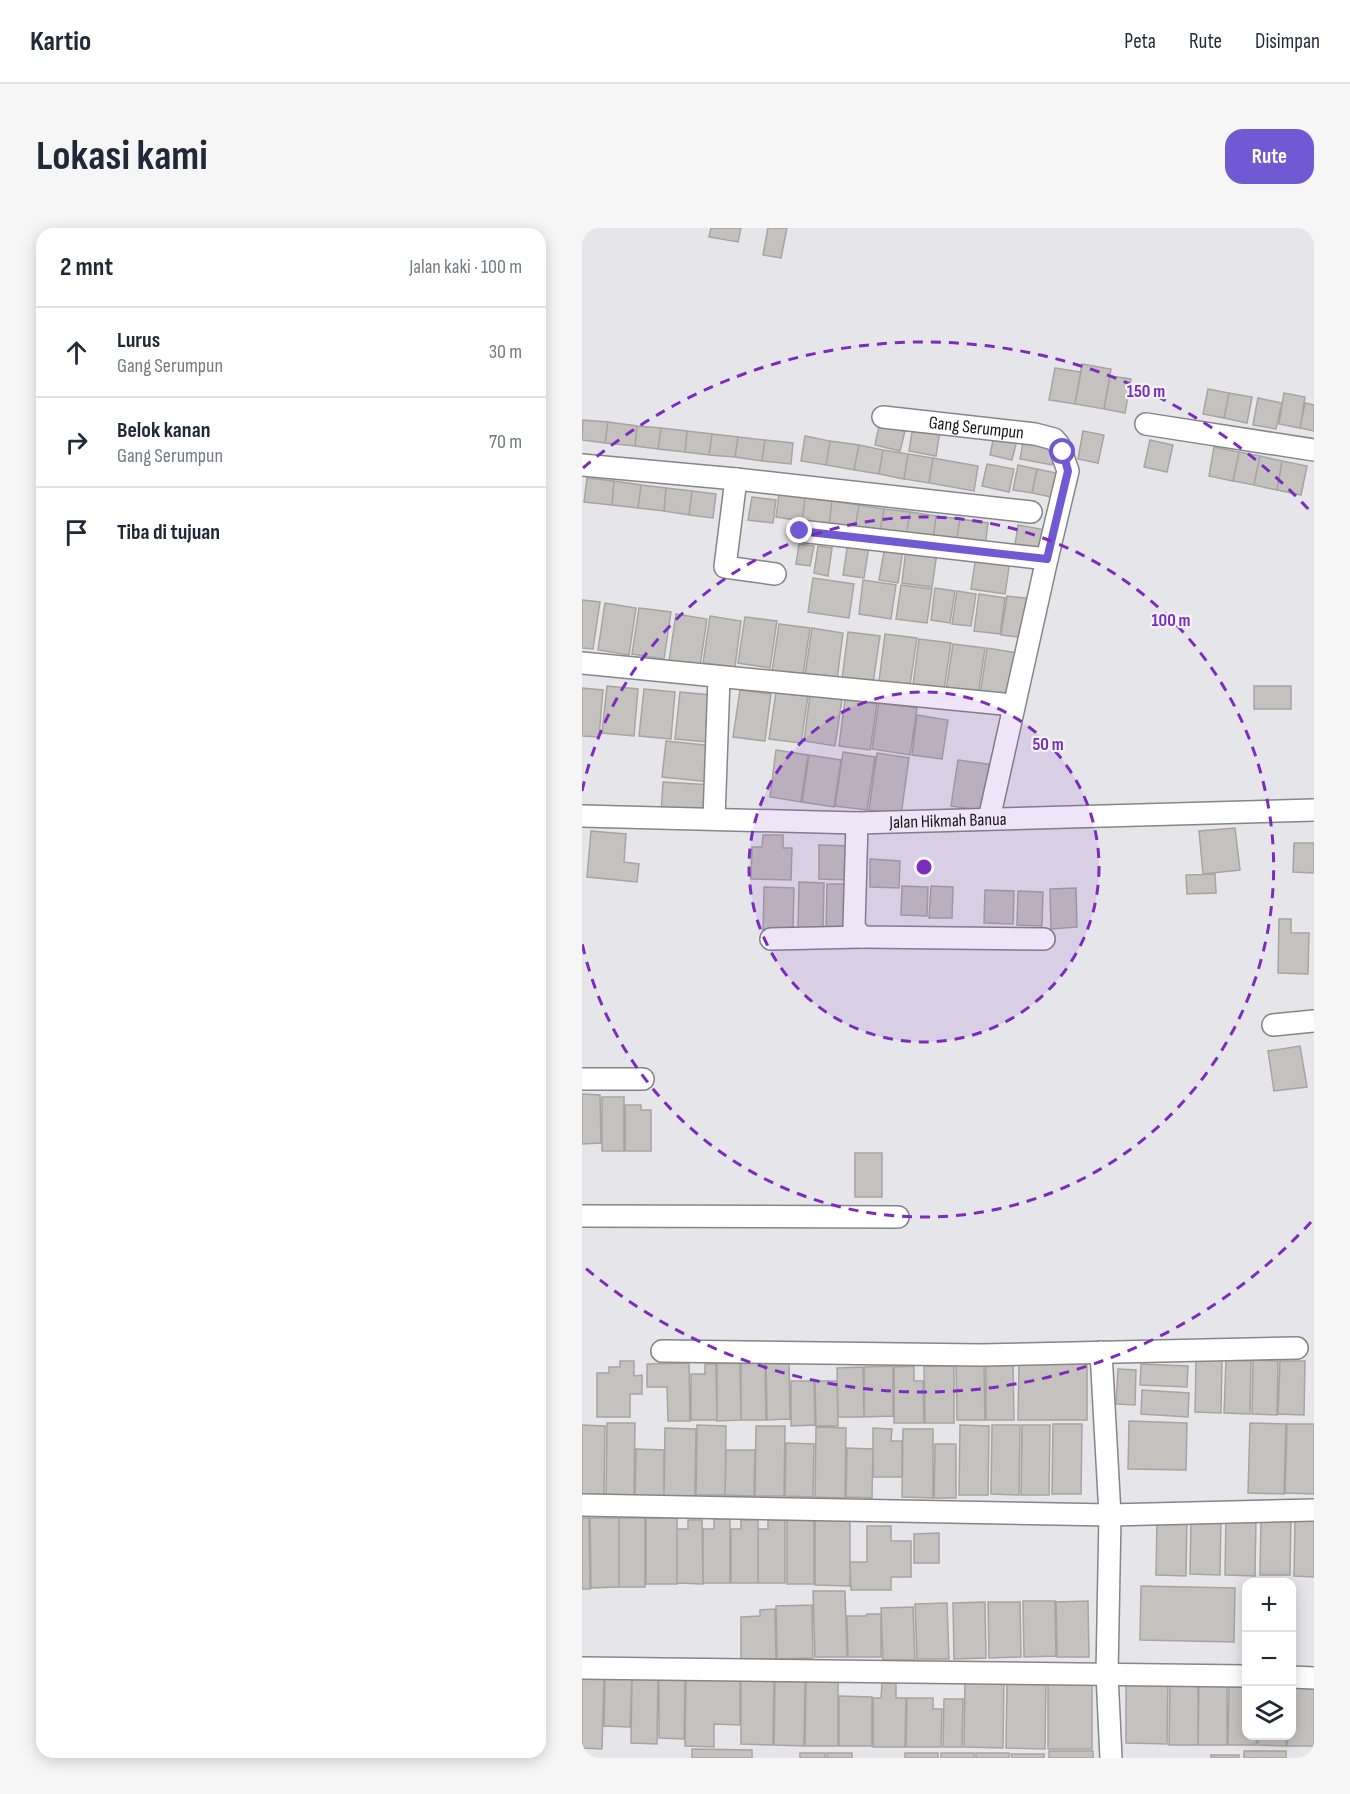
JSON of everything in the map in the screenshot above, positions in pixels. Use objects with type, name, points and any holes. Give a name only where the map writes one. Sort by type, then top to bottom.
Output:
[{"type":"street","name":"Gang Serumpun","points":[[883,417],[1035,434],[1054,440],[1063,452],[1068,471],[989,819]]},
{"type":"street","points":[[1146,424],[1314,450]]},
{"type":"street","points":[[582,465],[736,479],[1031,512]]},
{"type":"street","points":[[736,479],[725,567],[775,573]]},
{"type":"street","points":[[800,531],[1047,559]]},
{"type":"street","points":[[582,663],[1004,704]]},
{"type":"street","points":[[714,819],[719,678]]},
{"type":"street","name":"Jalan Hikmah Banua","points":[[582,816],[857,823],[1314,810]]},
{"type":"street","points":[[857,823],[854,927],[862,937]]},
{"type":"street","points":[[771,939],[862,937],[1044,939]]},
{"type":"street","points":[[1273,1025],[1314,1021]]},
{"type":"street","points":[[582,1079],[643,1079]]},
{"type":"street","points":[[582,1216],[898,1217]]},
{"type":"street","points":[[662,1351],[981,1355],[1297,1348]]},
{"type":"street","points":[[1101,1352],[1110,1515],[1107,1674],[1111,1758]]},
{"type":"street","points":[[582,1505],[1110,1515],[1314,1510]]},
{"type":"street","points":[[583,1668],[1242,1676]]},
{"type":"street","points":[[1296,1677],[1314,1678]]},
{"type":"building","points":[[711,228],[741,228],[738,242],[709,237]]},
{"type":"building","points":[[768,228],[787,228],[781,258],[763,255]]},
{"type":"building","points":[[1082,364],[1111,369],[1104,409],[1075,404]]},
{"type":"building","points":[[1055,368],[1081,372],[1075,404],[1049,400]]},
{"type":"building","points":[[1110,376],[1131,379],[1125,413],[1104,409]]},
{"type":"building","points":[[1208,389],[1229,393],[1224,418],[1203,414]]},
{"type":"building","points":[[1229,393],[1252,397],[1247,423],[1224,418]]},
{"type":"building","points":[[1284,393],[1305,397],[1300,428],[1279,424]]},
{"type":"building","points":[[1258,398],[1282,403],[1276,429],[1253,425]]},
{"type":"building","points":[[1305,403],[1314,405],[1314,431],[1300,428]]},
{"type":"building","points":[[583,420],[608,422],[605,443],[582,440]]},
{"type":"building","points":[[608,422],[637,426],[635,446],[605,443]]},
{"type":"building","points":[[637,426],[661,428],[658,449],[635,446]]},
{"type":"building","points":[[879,426],[902,427],[901,431],[905,431],[900,451],[875,445]]},
{"type":"building","points":[[913,426],[940,431],[936,456],[909,451]]},
{"type":"building","points":[[661,428],[687,431],[685,452],[658,449]]},
{"type":"building","points":[[687,431],[712,434],[709,455],[685,452]]},
{"type":"building","points":[[1083,431],[1104,435],[1098,463],[1078,459]]},
{"type":"building","points":[[712,434],[738,437],[735,457],[709,455]]},
{"type":"building","points":[[994,435],[1017,440],[1012,460],[990,455]]},
{"type":"building","points":[[805,436],[830,441],[826,465],[801,461]]},
{"type":"building","points":[[738,437],[765,440],[762,461],[735,457]]},
{"type":"building","points":[[1024,437],[1056,444],[1052,465],[1020,459]]},
{"type":"building","points":[[765,440],[793,443],[791,464],[762,461]]},
{"type":"building","points":[[1150,440],[1173,445],[1167,472],[1144,467]]},
{"type":"building","points":[[830,441],[859,445],[854,470],[826,465]]},
{"type":"building","points":[[859,445],[883,450],[879,474],[854,470]]},
{"type":"building","points":[[1214,447],[1239,452],[1233,481],[1209,476]]},
{"type":"building","points":[[883,450],[908,454],[904,479],[879,474]]},
{"type":"building","points":[[1239,452],[1260,456],[1254,485],[1233,481]]},
{"type":"building","points":[[908,454],[933,458],[929,483],[904,479]]},
{"type":"building","points":[[1260,456],[1282,461],[1277,490],[1254,485]]},
{"type":"building","points":[[933,458],[978,466],[974,491],[929,483]]},
{"type":"building","points":[[1282,461],[1307,466],[1301,495],[1277,490]]},
{"type":"building","points":[[987,464],[1014,469],[1009,492],[982,486]]},
{"type":"building","points":[[1018,465],[1037,469],[1032,493],[1013,490]]},
{"type":"building","points":[[1037,469],[1061,474],[1056,498],[1032,493]]},
{"type":"building","points":[[587,478],[614,481],[612,505],[584,502]]},
{"type":"building","points":[[614,481],[641,485],[638,508],[612,505]]},
{"type":"building","points":[[641,485],[666,488],[664,511],[638,508]]},
{"type":"building","points":[[666,488],[692,491],[689,515],[664,511]]},
{"type":"building","points":[[692,491],[716,494],[713,518],[689,515]]},
{"type":"building","points":[[779,494],[805,498],[802,521],[776,517]]},
{"type":"building","points":[[752,497],[776,500],[773,523],[748,520]]},
{"type":"building","points":[[805,498],[832,501],[829,525],[802,521]]},
{"type":"building","points":[[832,501],[859,505],[855,529],[829,525]]},
{"type":"building","points":[[859,505],[884,509],[880,532],[855,529]]},
{"type":"building","points":[[884,509],[910,512],[906,536],[880,532]]},
{"type":"building","points":[[910,512],[936,516],[933,540],[906,536]]},
{"type":"building","points":[[936,516],[960,519],[956,543],[933,540]]},
{"type":"building","points":[[960,519],[988,523],[985,547],[956,543]]},
{"type":"building","points":[[1018,525],[1046,530],[1042,556],[1014,551]]},
{"type":"building","points":[[848,542],[869,546],[864,578],[843,575]]},
{"type":"building","points":[[799,544],[814,546],[810,566],[796,564]]},
{"type":"building","points":[[818,546],[832,548],[828,576],[814,573]]},
{"type":"building","points":[[885,546],[903,549],[898,583],[879,580]]},
{"type":"building","points":[[906,549],[937,553],[932,587],[902,583]]},
{"type":"building","points":[[976,556],[1010,561],[1005,594],[971,589]]},
{"type":"building","points":[[813,578],[854,584],[849,618],[808,612]]},
{"type":"building","points":[[863,580],[896,585],[891,619],[859,614]]},
{"type":"building","points":[[901,585],[932,589],[927,623],[896,619]]},
{"type":"building","points":[[935,588],[955,591],[950,623],[931,620]]},
{"type":"building","points":[[957,591],[976,594],[971,626],[952,624]]},
{"type":"building","points":[[979,594],[1005,598],[1000,634],[974,631]]},
{"type":"building","points":[[1007,596],[1032,599],[1027,638],[1001,635]]},
{"type":"building","points":[[582,600],[600,602],[593,649],[582,648]]},
{"type":"building","points":[[605,603],[636,608],[629,655],[598,650]]},
{"type":"building","points":[[639,608],[671,612],[664,659],[632,654]]},
{"type":"building","points":[[676,614],[707,619],[700,666],[669,661]]},
{"type":"building","points":[[710,616],[741,621],[735,667],[703,663]]},
{"type":"building","points":[[745,617],[777,621],[770,668],[738,663]]},
{"type":"building","points":[[779,624],[810,628],[803,675],[772,671]]},
{"type":"building","points":[[812,628],[843,633],[837,680],[805,675]]},
{"type":"building","points":[[848,632],[880,636],[873,683],[842,679]]},
{"type":"building","points":[[885,634],[917,638],[910,685],[879,681]]},
{"type":"building","points":[[919,639],[951,643],[944,690],[913,685]]},
{"type":"building","points":[[953,644],[985,648],[978,695],[946,691]]},
{"type":"building","points":[[987,648],[1018,653],[1011,700],[980,695]]},
{"type":"building","points":[[607,686],[638,689],[634,736],[602,733]]},
{"type":"building","points":[[1254,686],[1291,686],[1291,709],[1254,709]]},
{"type":"building","points":[[582,688],[603,690],[599,737],[582,736]]},
{"type":"building","points":[[644,689],[675,692],[671,739],[639,736]]},
{"type":"building","points":[[740,690],[771,694],[765,741],[733,737]]},
{"type":"building","points":[[680,692],[711,695],[707,742],[675,739]]},
{"type":"building","points":[[776,692],[808,696],[801,743],[769,739]]},
{"type":"building","points":[[810,695],[842,699],[835,746],[804,741]]},
{"type":"building","points":[[845,699],[877,704],[870,750],[839,746]]},
{"type":"building","points":[[879,703],[917,708],[910,755],[872,749]]},
{"type":"building","points":[[917,715],[948,720],[942,759],[912,755]]},
{"type":"building","points":[[666,741],[714,746],[711,782],[662,777]]},
{"type":"building","points":[[776,750],[808,755],[801,802],[770,797]]},
{"type":"building","points":[[843,752],[875,757],[867,810],[835,806]]},
{"type":"building","points":[[877,753],[909,758],[901,815],[869,810]]},
{"type":"building","points":[[809,755],[841,760],[834,807],[802,802]]},
{"type":"building","points":[[958,760],[995,765],[988,811],[951,806]]},
{"type":"building","points":[[663,782],[711,785],[708,819],[661,815]]},
{"type":"building","points":[[1235,828],[1240,870],[1203,874],[1199,831]]},
{"type":"building","points":[[591,831],[626,834],[624,862],[639,864],[637,882],[587,877]]},
{"type":"building","points":[[763,835],[783,835],[783,848],[792,848],[791,880],[751,879],[752,847],[762,847]]},
{"type":"building","points":[[1294,843],[1314,843],[1314,873],[1293,872]]},
{"type":"building","points":[[819,845],[852,846],[851,880],[819,879]]},
{"type":"building","points":[[870,859],[900,861],[899,888],[870,887]]},
{"type":"building","points":[[1215,874],[1216,893],[1187,894],[1186,875]]},
{"type":"building","points":[[799,882],[824,883],[823,929],[798,929]]},
{"type":"building","points":[[827,884],[852,884],[851,931],[826,930]]},
{"type":"building","points":[[902,886],[928,887],[927,916],[901,915]]},
{"type":"building","points":[[931,886],[953,887],[952,918],[929,918]]},
{"type":"building","points":[[764,887],[794,888],[793,927],[788,927],[788,937],[763,936]]},
{"type":"building","points":[[1076,888],[1077,927],[1051,929],[1050,889]]},
{"type":"building","points":[[985,890],[1014,891],[1013,924],[984,923]]},
{"type":"building","points":[[1018,891],[1043,892],[1042,926],[1017,925]]},
{"type":"building","points":[[1279,919],[1291,919],[1291,933],[1309,933],[1308,974],[1278,973]]},
{"type":"building","points":[[1300,1046],[1307,1087],[1274,1091],[1268,1051]]},
{"type":"building","points":[[582,1094],[600,1095],[601,1143],[582,1144]]},
{"type":"building","points":[[602,1097],[624,1097],[624,1151],[602,1151]]},
{"type":"building","points":[[625,1105],[641,1105],[641,1110],[651,1110],[651,1151],[625,1151]]},
{"type":"building","points":[[855,1153],[882,1153],[882,1197],[855,1197]]},
{"type":"building","points":[[1196,1358],[1222,1359],[1221,1413],[1195,1412]]},
{"type":"building","points":[[1226,1360],[1251,1361],[1250,1414],[1224,1413]]},
{"type":"building","points":[[1253,1360],[1278,1361],[1277,1415],[1252,1414]]},
{"type":"building","points":[[620,1361],[634,1361],[634,1376],[642,1375],[642,1394],[630,1394],[630,1417],[597,1417],[597,1373],[609,1373],[609,1367],[620,1367]]},
{"type":"building","points":[[1019,1361],[1087,1361],[1087,1420],[1018,1420]]},
{"type":"building","points":[[1280,1361],[1305,1361],[1304,1415],[1278,1414]]},
{"type":"building","points":[[789,1362],[790,1419],[767,1420],[766,1363]]},
{"type":"building","points":[[689,1363],[690,1421],[668,1421],[667,1387],[647,1387],[647,1364]]},
{"type":"building","points":[[717,1363],[740,1363],[741,1420],[717,1421]]},
{"type":"building","points":[[741,1363],[765,1363],[766,1420],[741,1420]]},
{"type":"building","points":[[984,1363],[985,1420],[957,1420],[956,1364]]},
{"type":"building","points":[[1013,1363],[1014,1420],[986,1420],[986,1364]]},
{"type":"building","points":[[705,1364],[716,1364],[717,1420],[691,1420],[691,1374],[705,1374]]},
{"type":"building","points":[[1141,1364],[1188,1366],[1187,1387],[1140,1385]]},
{"type":"building","points":[[893,1366],[893,1416],[864,1417],[864,1367]]},
{"type":"building","points":[[914,1366],[914,1381],[923,1381],[924,1423],[894,1423],[894,1367]]},
{"type":"building","points":[[924,1366],[954,1366],[954,1423],[925,1423]]},
{"type":"building","points":[[863,1367],[864,1417],[838,1417],[837,1368]]},
{"type":"building","points":[[1118,1369],[1136,1370],[1135,1405],[1116,1404]]},
{"type":"building","points":[[791,1381],[814,1381],[815,1425],[791,1426]]},
{"type":"building","points":[[815,1381],[837,1381],[838,1426],[816,1426]]},
{"type":"building","points":[[1142,1390],[1189,1393],[1188,1417],[1141,1414]]},
{"type":"building","points":[[1129,1421],[1187,1423],[1186,1470],[1128,1469]]},
{"type":"building","points":[[607,1423],[635,1423],[634,1498],[606,1497]]},
{"type":"building","points":[[1250,1423],[1286,1424],[1284,1494],[1248,1493]]},
{"type":"building","points":[[1053,1424],[1082,1424],[1081,1494],[1052,1494]]},
{"type":"building","points":[[1287,1424],[1314,1424],[1314,1494],[1285,1493]]},
{"type":"building","points":[[582,1425],[605,1426],[604,1497],[582,1497]]},
{"type":"building","points":[[697,1425],[726,1426],[725,1495],[696,1495]]},
{"type":"building","points":[[960,1425],[989,1426],[988,1495],[959,1495]]},
{"type":"building","points":[[992,1425],[1020,1425],[1019,1495],[991,1494]]},
{"type":"building","points":[[1022,1425],[1050,1425],[1049,1495],[1021,1495]]},
{"type":"building","points":[[756,1426],[785,1426],[784,1496],[755,1496]]},
{"type":"building","points":[[816,1427],[846,1428],[845,1498],[815,1497]]},
{"type":"building","points":[[665,1428],[696,1429],[695,1496],[664,1496]]},
{"type":"building","points":[[873,1428],[892,1429],[891,1441],[902,1441],[902,1477],[873,1477]]},
{"type":"building","points":[[903,1429],[933,1429],[933,1498],[902,1497]]},
{"type":"building","points":[[786,1443],[814,1444],[813,1497],[785,1496]]},
{"type":"building","points":[[935,1444],[956,1444],[956,1498],[934,1498]]},
{"type":"building","points":[[847,1448],[873,1449],[872,1498],[846,1497]]},
{"type":"building","points":[[636,1449],[664,1450],[664,1497],[635,1497]]},
{"type":"building","points":[[726,1450],[755,1450],[754,1496],[725,1495]]},
{"type":"building","points":[[1191,1516],[1221,1517],[1220,1575],[1190,1574]]},
{"type":"building","points":[[1157,1517],[1187,1518],[1186,1576],[1156,1575]]},
{"type":"building","points":[[1226,1517],[1256,1518],[1255,1576],[1225,1575]]},
{"type":"building","points":[[1261,1517],[1291,1518],[1290,1575],[1260,1575]]},
{"type":"building","points":[[582,1518],[589,1518],[590,1589],[582,1589]]},
{"type":"building","points":[[590,1518],[619,1518],[619,1587],[591,1588]]},
{"type":"building","points":[[619,1518],[645,1518],[645,1587],[619,1587]]},
{"type":"building","points":[[646,1518],[677,1518],[677,1584],[646,1584]]},
{"type":"building","points":[[1295,1518],[1314,1519],[1314,1577],[1294,1576]]},
{"type":"building","points":[[714,1519],[730,1519],[730,1583],[703,1583],[703,1529],[714,1529]]},
{"type":"building","points":[[815,1519],[850,1519],[850,1586],[815,1585]]},
{"type":"building","points":[[688,1520],[702,1520],[703,1584],[677,1583],[677,1529],[688,1529]]},
{"type":"building","points":[[741,1520],[758,1520],[758,1583],[731,1583],[731,1529],[741,1529]]},
{"type":"building","points":[[768,1520],[785,1520],[785,1583],[758,1583],[758,1529],[768,1529]]},
{"type":"building","points":[[787,1520],[814,1520],[814,1584],[787,1584]]},
{"type":"building","points":[[867,1526],[891,1526],[891,1541],[911,1541],[911,1577],[891,1577],[891,1590],[851,1590],[850,1562],[867,1562]]},
{"type":"building","points":[[939,1533],[939,1563],[914,1563],[914,1534]]},
{"type":"building","points":[[1141,1586],[1235,1588],[1234,1642],[1140,1640]]},
{"type":"building","points":[[813,1591],[845,1591],[847,1657],[815,1657]]},
{"type":"building","points":[[1023,1601],[1055,1601],[1056,1656],[1024,1657]]},
{"type":"building","points":[[1088,1601],[1089,1657],[1057,1657],[1056,1602]]},
{"type":"building","points":[[985,1602],[986,1658],[954,1659],[953,1603]]},
{"type":"building","points":[[988,1602],[1020,1602],[1021,1657],[989,1658]]},
{"type":"building","points":[[947,1603],[949,1659],[917,1659],[915,1604]]},
{"type":"building","points":[[812,1605],[813,1658],[777,1659],[776,1606]]},
{"type":"building","points":[[913,1607],[915,1660],[883,1660],[881,1608]]},
{"type":"building","points":[[775,1609],[776,1659],[741,1659],[741,1617],[760,1616],[760,1610]]},
{"type":"building","points":[[867,1614],[881,1614],[881,1657],[848,1657],[847,1616],[866,1616]]},
{"type":"building","points":[[582,1676],[604,1676],[602,1749],[582,1748]]},
{"type":"building","points":[[605,1677],[632,1678],[630,1727],[604,1726]]},
{"type":"building","points":[[632,1677],[658,1678],[657,1744],[631,1743]]},
{"type":"building","points":[[686,1677],[740,1678],[740,1725],[714,1724],[714,1747],[685,1746]]},
{"type":"building","points":[[965,1677],[1004,1677],[1003,1748],[964,1747]]},
{"type":"building","points":[[1048,1677],[1092,1677],[1092,1749],[1048,1749]]},
{"type":"building","points":[[659,1678],[685,1678],[684,1739],[659,1738]]},
{"type":"building","points":[[741,1678],[774,1678],[773,1745],[741,1744]]},
{"type":"building","points":[[775,1678],[805,1679],[804,1746],[774,1745]]},
{"type":"building","points":[[806,1678],[838,1679],[838,1746],[805,1746]]},
{"type":"building","points":[[1007,1678],[1046,1678],[1045,1749],[1006,1748]]},
{"type":"building","points":[[1126,1678],[1168,1679],[1167,1744],[1126,1743]]},
{"type":"building","points":[[1170,1681],[1198,1681],[1198,1745],[1169,1745]]},
{"type":"building","points":[[1199,1681],[1227,1681],[1227,1745],[1198,1745]]},
{"type":"building","points":[[1229,1681],[1242,1682],[1242,1740],[1257,1740],[1256,1745],[1228,1745]]},
{"type":"building","points":[[1296,1682],[1314,1682],[1314,1746],[1287,1746],[1288,1740],[1296,1740]]},
{"type":"building","points":[[882,1683],[896,1683],[896,1698],[906,1698],[905,1747],[873,1747],[873,1698],[881,1698]]},
{"type":"building","points":[[839,1696],[872,1697],[872,1746],[839,1746]]},
{"type":"building","points":[[907,1698],[933,1698],[933,1709],[942,1709],[941,1747],[906,1747]]},
{"type":"building","points":[[944,1699],[963,1699],[962,1747],[943,1747]]},
{"type":"building","points":[[1258,1740],[1286,1740],[1286,1746],[1258,1745]]},
{"type":"building","points":[[692,1749],[752,1750],[752,1758],[692,1758]]},
{"type":"building","points":[[1049,1751],[1093,1751],[1093,1758],[1049,1758]]},
{"type":"building","points":[[1244,1751],[1286,1751],[1286,1758],[1244,1758]]},
{"type":"building","points":[[800,1753],[825,1753],[825,1758],[800,1758]]},
{"type":"building","points":[[827,1753],[852,1753],[852,1758],[827,1758]]},
{"type":"building","points":[[905,1753],[938,1753],[938,1758],[905,1758]]},
{"type":"building","points":[[941,1753],[974,1753],[974,1758],[941,1758]]},
{"type":"building","points":[[976,1753],[1009,1753],[1009,1758],[976,1758]]},
{"type":"building","points":[[1011,1754],[1044,1754],[1044,1758],[1012,1758]]},
{"type":"building","points":[[1211,1755],[1239,1755],[1239,1758],[1211,1758]]},
{"type":"route","points":[[800,531],[1047,559],[1068,471],[1063,452]]}]
